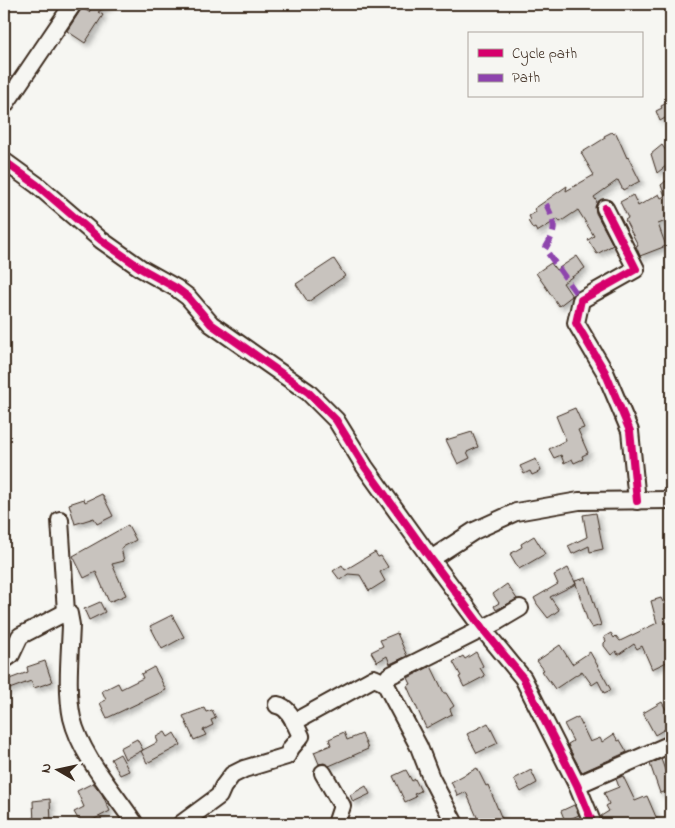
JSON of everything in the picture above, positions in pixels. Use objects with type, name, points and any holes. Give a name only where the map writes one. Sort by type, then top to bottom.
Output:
[{"type":"street","points":[[4,106],[73,4]]},
{"type":"street","points":[[4,161],[37,186],[100,240],[142,269],[188,297],[212,324],[308,392],[336,420],[366,467],[431,559],[482,628],[524,678],[577,784],[593,824]]},
{"type":"street","points":[[605,208],[636,269],[580,300],[576,323],[605,372],[630,431],[637,501]]},
{"type":"street","points":[[431,559],[474,531],[516,512],[579,500],[671,500]]},
{"type":"street","points":[[60,520],[66,612],[69,614],[70,625],[72,717],[76,732],[90,759],[135,824]]},
{"type":"street","points":[[386,683],[389,676],[520,608]]},
{"type":"street","points":[[4,660],[10,655],[20,636],[66,612]]},
{"type":"street","points":[[294,722],[374,678],[386,683],[419,747],[431,778],[455,824]]},
{"type":"street","points":[[181,824],[219,796],[232,775],[244,769],[287,756],[301,736],[294,722],[282,706],[277,705]]},
{"type":"street","points":[[577,784],[671,744]]},
{"type":"street","points":[[323,773],[342,806],[336,824]]},
{"type":"building","points":[[95,4],[111,4],[98,12],[103,15],[85,43],[67,31],[82,8],[89,12]]},
{"type":"building","points":[[671,101],[671,126],[667,117],[660,121],[656,111]]},
{"type":"building","points":[[612,132],[616,133],[640,181],[623,190],[618,180],[594,197],[597,202],[595,207],[596,213],[613,245],[597,254],[588,240],[594,236],[578,210],[560,222],[558,219],[537,232],[535,228],[533,229],[528,221],[531,220],[529,216],[536,212],[534,209],[567,186],[566,191],[594,175],[581,153]]},
{"type":"building","points":[[662,145],[671,158],[671,162],[657,173],[651,154]]},
{"type":"building","points":[[667,180],[671,185],[671,219],[658,224],[666,246],[640,256],[636,246],[638,245],[625,220],[628,218],[620,202],[633,195],[638,206],[659,194],[661,198],[665,196],[661,185]]},
{"type":"building","points":[[577,256],[585,268],[563,283],[572,296],[559,306],[536,273],[551,263],[556,270]]},
{"type":"building","points":[[334,259],[345,276],[308,302],[296,284]]},
{"type":"building","points":[[575,408],[584,428],[578,430],[588,453],[582,456],[583,459],[574,463],[572,459],[564,463],[561,455],[554,458],[549,449],[566,440],[556,416]]},
{"type":"building","points":[[472,432],[478,447],[467,452],[470,458],[458,464],[446,440]]},
{"type":"building","points":[[536,459],[541,471],[532,475],[530,471],[524,474],[520,466]]},
{"type":"building","points":[[102,494],[113,516],[97,524],[94,518],[75,524],[69,504],[84,499],[85,502]]},
{"type":"building","points":[[596,513],[603,549],[590,552],[589,546],[572,554],[568,546],[587,537],[583,515]]},
{"type":"building","points":[[128,525],[136,540],[121,548],[124,561],[112,564],[126,595],[109,602],[96,572],[84,578],[73,556]]},
{"type":"building","points":[[534,536],[545,554],[519,569],[510,554],[522,547],[521,544]]},
{"type":"building","points":[[375,552],[378,557],[381,556],[388,567],[380,572],[385,581],[369,591],[360,575],[348,574],[340,580],[333,571],[342,565],[345,570]]},
{"type":"building","points":[[568,568],[576,584],[550,597],[559,610],[548,618],[534,598],[558,584],[554,575]]},
{"type":"building","points":[[586,578],[601,625],[592,628],[588,622],[575,581]]},
{"type":"building","points":[[507,584],[517,599],[496,610],[494,606],[499,603],[493,594]]},
{"type":"building","points":[[661,598],[663,602],[668,600],[671,611],[671,660],[652,669],[642,646],[637,649],[634,644],[618,655],[616,651],[611,655],[604,646],[606,641],[604,637],[611,633],[614,638],[616,636],[620,641],[657,623],[651,601]]},
{"type":"building","points":[[100,602],[105,612],[89,620],[84,609]]},
{"type":"building","points":[[172,615],[184,637],[162,649],[150,626]]},
{"type":"building","points":[[397,633],[407,656],[390,664],[387,656],[377,662],[371,652],[383,646],[380,640]]},
{"type":"building","points":[[560,645],[572,664],[590,652],[611,690],[604,693],[598,681],[592,685],[582,671],[555,689],[537,661]]},
{"type":"building","points":[[476,652],[483,666],[480,668],[485,676],[464,687],[459,677],[461,676],[453,662],[463,656],[465,659]]},
{"type":"building","points":[[45,661],[52,682],[34,688],[31,681],[4,691],[4,681],[28,672],[27,667]]},
{"type":"building","points":[[431,666],[444,693],[446,693],[454,706],[450,709],[452,714],[426,728],[407,686],[411,684],[408,678]]},
{"type":"building","points":[[154,667],[166,690],[107,718],[100,703],[106,700],[102,691],[118,683],[121,689],[143,678],[141,674]]},
{"type":"building","points":[[662,702],[671,719],[667,721],[670,726],[655,735],[643,713]]},
{"type":"building","points":[[204,708],[206,712],[212,710],[216,718],[211,720],[213,725],[203,730],[206,735],[194,740],[183,716]]},
{"type":"building","points":[[578,717],[590,742],[600,738],[602,742],[614,734],[627,752],[582,772],[570,750],[568,744],[573,741],[564,724]]},
{"type":"building","points":[[488,723],[498,743],[477,753],[467,734]]},
{"type":"building","points":[[165,732],[168,737],[174,733],[181,745],[147,763],[141,751],[158,742],[156,737]]},
{"type":"building","points":[[344,732],[347,740],[362,734],[368,749],[329,766],[324,763],[319,764],[314,752],[331,745],[329,739]]},
{"type":"building","points":[[137,739],[143,750],[125,759],[120,748]]},
{"type":"building","points":[[120,754],[129,771],[120,775],[111,759]]},
{"type":"building","points":[[661,759],[665,770],[671,768],[671,787],[669,791],[660,793],[650,764]]},
{"type":"building","points":[[477,768],[486,786],[488,785],[504,824],[480,824],[466,792],[458,796],[451,782]]},
{"type":"building","points":[[406,770],[412,781],[415,779],[421,791],[414,794],[416,797],[405,802],[393,776]]},
{"type":"building","points":[[531,770],[537,783],[521,792],[514,779]]},
{"type":"building","points":[[623,776],[635,801],[647,796],[659,824],[603,824],[601,816],[609,811],[606,806],[609,804],[604,793],[619,787],[616,779]]},
{"type":"building","points":[[93,783],[102,794],[110,811],[85,824],[81,824],[74,812],[84,807],[77,791]]},
{"type":"building","points":[[366,786],[370,794],[353,802],[350,795]]},
{"type":"building","points":[[50,799],[51,824],[34,824],[33,801]]},
{"type":"building","points":[[574,805],[579,815],[565,821],[561,811]]},
{"type":"marked path","points":[[546,204],[554,227],[552,237],[545,249],[581,300]]},
{"type":"cycle path","points":[[4,161],[37,185],[101,240],[142,269],[188,297],[211,324],[308,392],[336,420],[365,467],[431,559],[482,628],[523,678],[577,785],[593,824]]},
{"type":"cycle path","points":[[605,208],[636,269],[581,300],[576,323],[605,372],[630,431],[637,501]]}]
